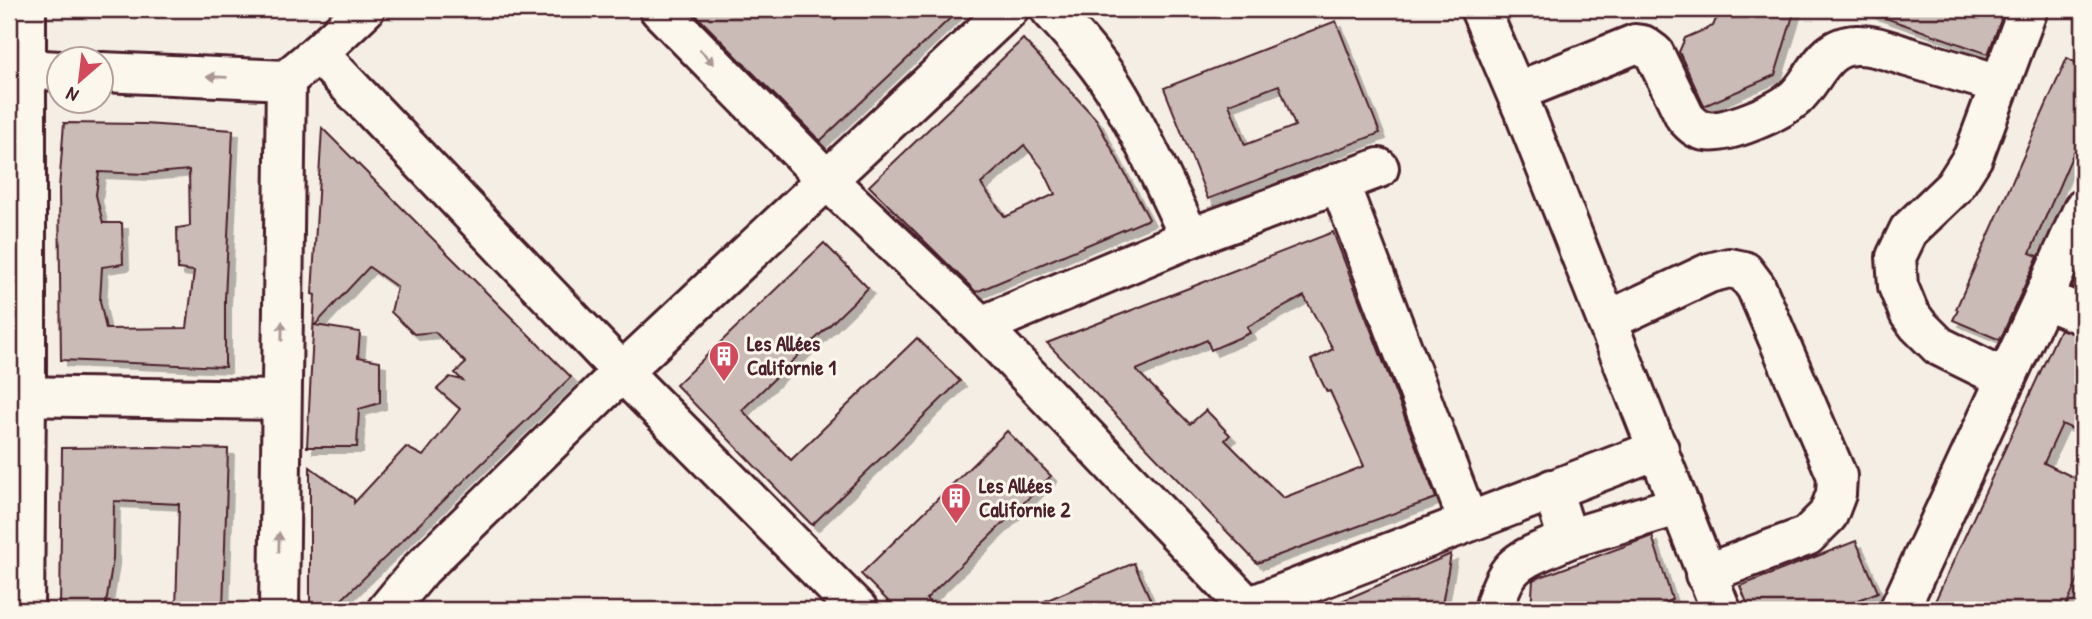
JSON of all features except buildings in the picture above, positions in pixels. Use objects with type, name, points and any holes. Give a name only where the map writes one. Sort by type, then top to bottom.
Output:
[{"type":"street","points":[[24,610],[18,396],[42,70],[26,9]]},
{"type":"street","points":[[116,73],[285,80],[365,9]]},
{"type":"street","points":[[659,9],[827,180],[981,326],[1244,608],[1659,449]]},
{"type":"street","points":[[387,610],[421,569],[622,372],[1009,9]]},
{"type":"street","points":[[1050,9],[1086,49],[1119,97],[1190,238]]},
{"type":"street","points":[[1480,9],[1659,449],[1711,599],[1807,536],[1828,515],[1836,494],[1837,476],[1756,287],[1744,271],[1729,268],[1709,273],[1607,321]]},
{"type":"street","points":[[2006,379],[1939,346],[1928,336],[1906,307],[1895,271],[1895,257],[1909,230],[1943,198],[1969,164],[2028,9]]},
{"type":"street","points":[[1511,82],[1545,79],[1635,44],[1643,45],[1654,53],[1685,117],[1691,125],[1708,132],[1727,130],[1777,110],[1797,96],[1832,52],[1856,45],[1881,48],[2000,84]]},
{"type":"street","points":[[1511,82],[1562,50],[1583,47],[1593,49]]},
{"type":"street","points":[[318,53],[622,372],[858,610]]},
{"type":"street","points":[[279,610],[285,80]]},
{"type":"street","points":[[981,326],[1190,238],[1378,167]]},
{"type":"street","points":[[1339,182],[1468,521]]},
{"type":"street","points":[[1899,610],[2083,209]]},
{"type":"street","points":[[2043,299],[2083,315]]},
{"type":"street","points":[[18,396],[281,400]]},
{"type":"street","points":[[1552,489],[1568,539]]},
{"type":"street","points":[[1494,610],[1500,585],[1515,564],[1568,539],[1680,505]]},
{"type":"place","name":"Les Allées Californie 1","points":[[724,383]]},
{"type":"place","name":"Les Allées Californie 2","points":[[956,525]]}]
